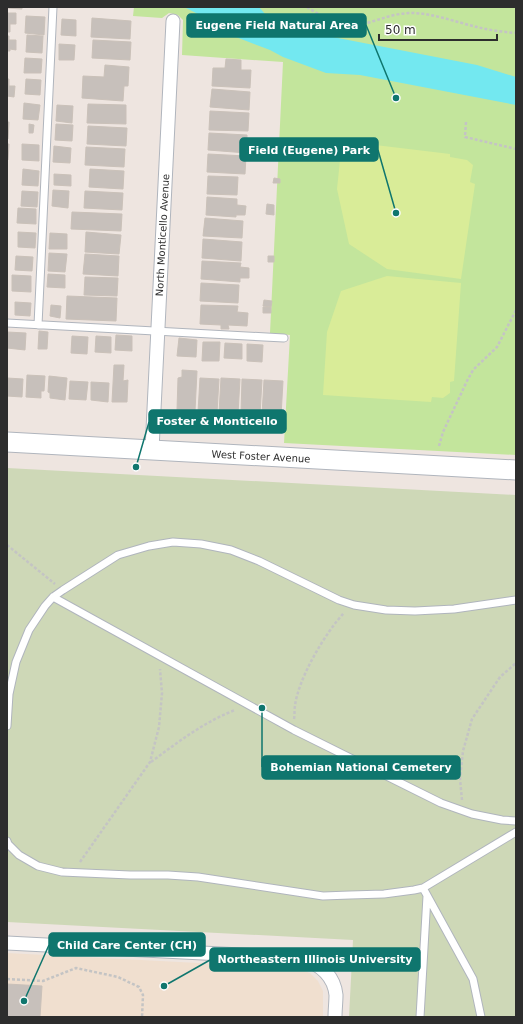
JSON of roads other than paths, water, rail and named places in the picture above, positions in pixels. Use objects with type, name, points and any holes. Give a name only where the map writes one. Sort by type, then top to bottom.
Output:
[{"type":"main road","name":"West Foster Avenue","points":[[7,442],[516,470]]},
{"type":"street","name":"North Monticello Avenue","points":[[152,450],[173,20]]},
{"type":"street","points":[[7,943],[302,958],[311,961],[329,975],[334,984],[336,995],[335,1017]]},
{"type":"lane","points":[[38,325],[53,7]]},
{"type":"lane","points":[[7,323],[284,338]]},
{"type":"lane","points":[[7,726],[9,694],[16,662],[29,630],[45,606],[53,597],[63,590],[118,555],[149,546],[173,542],[201,544],[231,550],[259,561],[339,600],[354,605],[386,610],[415,611],[454,609],[516,600]]},
{"type":"lane","points":[[53,597],[294,730],[441,803],[472,814],[502,820],[516,821]]},
{"type":"lane","points":[[7,840],[8,844],[19,855],[38,866],[62,872],[198,877],[323,896],[384,894],[423,888],[516,832]]},
{"type":"lane","points":[[423,888],[473,979],[481,1017]]},
{"type":"lane","points":[[420,1017],[427,896]]},
{"type":"water","points":[[184,7],[259,7],[270,18],[307,32],[477,65],[516,77],[516,105],[360,75],[326,73],[236,37],[216,23]]},
{"type":"place","name":"Eugene Field Natural Area","points":[[396,98]]},
{"type":"place","name":"Field (Eugene) Park","points":[[396,213]]},
{"type":"place","name":"Foster & Monticello","points":[[136,467]]},
{"type":"place","name":"Bohemian National Cemetery","points":[[262,708]]},
{"type":"place","name":"Northeastern Illinois University","points":[[164,986]]},
{"type":"place","name":"Child Care Center (CH)","points":[[24,1001]]}]
